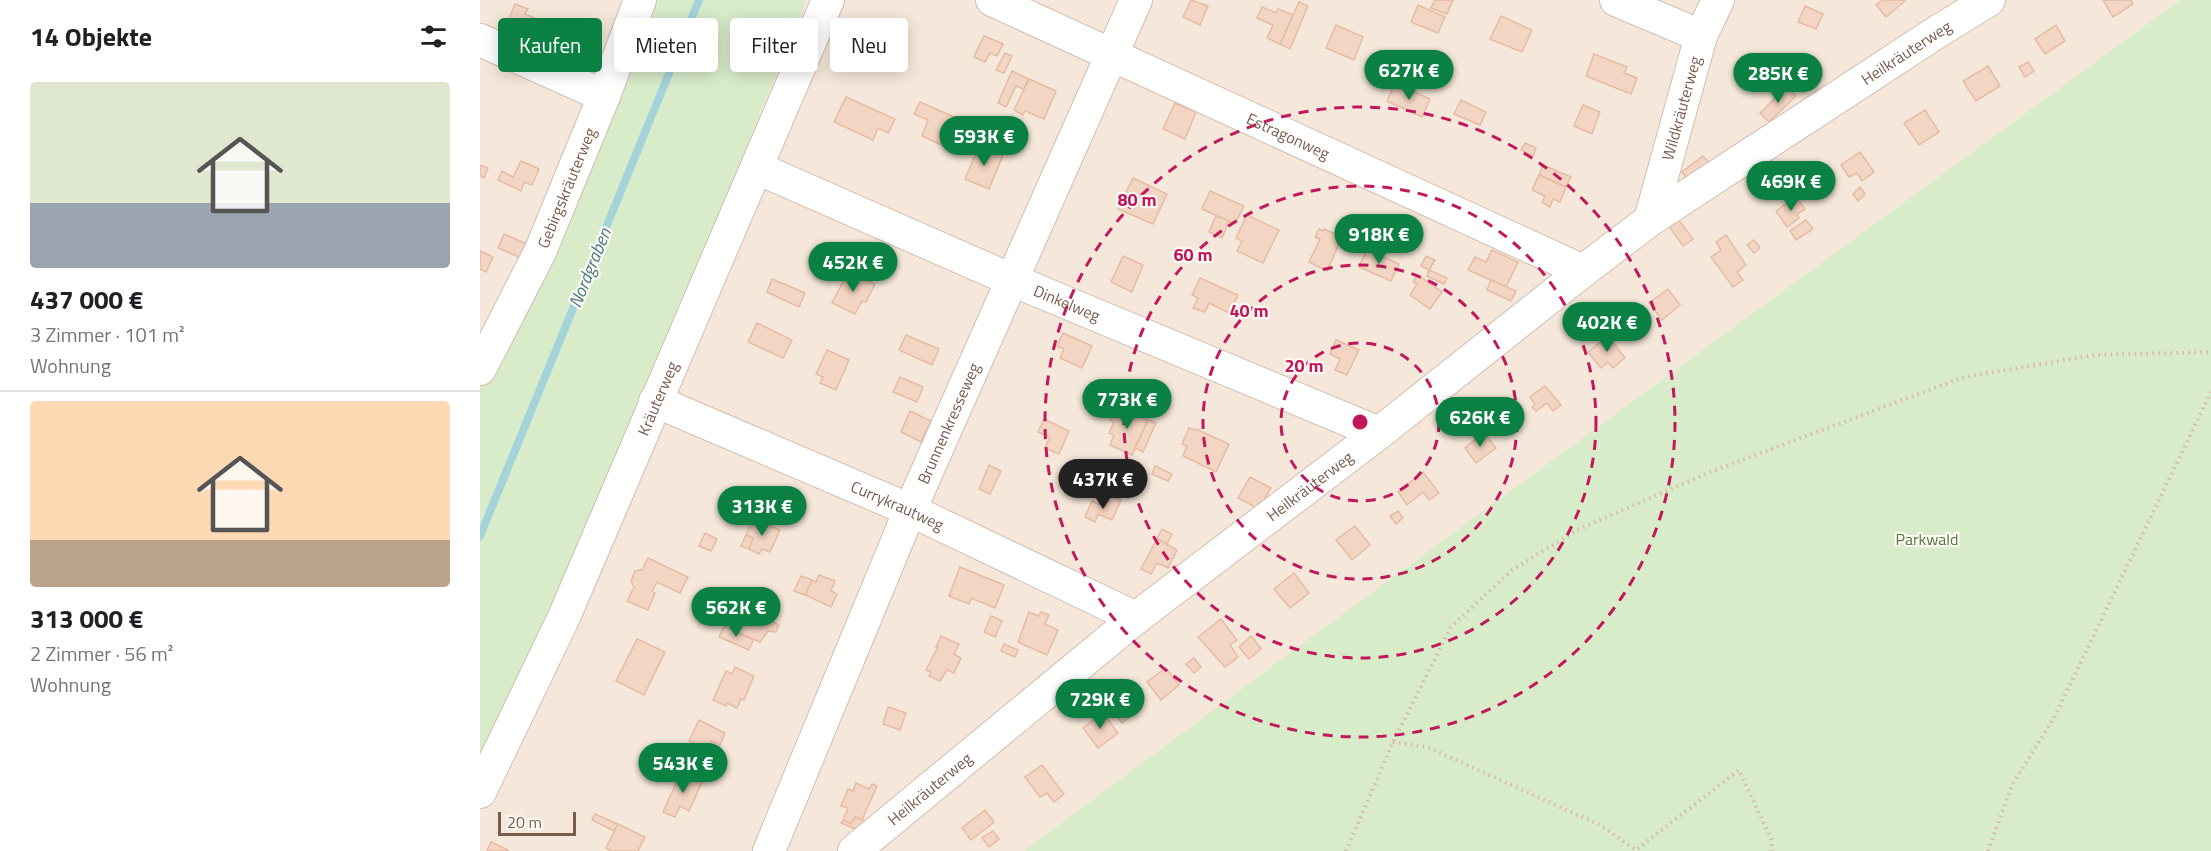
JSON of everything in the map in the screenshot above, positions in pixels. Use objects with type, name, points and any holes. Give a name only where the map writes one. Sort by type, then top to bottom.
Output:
[{"type":"lane","name":"Gebirgskräuterweg","points":[[480,369],[540,252],[604,96],[640,0]]},
{"type":"lane","name":"Kräuterweg","points":[[480,792],[564,617],[828,0]]},
{"type":"lane","name":"Estragonweg","points":[[992,0],[1583,271]]},
{"type":"lane","name":"Brunnenkresseweg","points":[[769,851],[910,510],[1136,0]]},
{"type":"lane","points":[[1616,0],[1701,36]]},
{"type":"lane","name":"Wildkräuterweg","points":[[1650,220],[1701,36],[1718,0]]},
{"type":"lane","name":"Heilkräuterweg","points":[[854,851],[1136,618],[1379,433],[1650,220],[1989,0]]},
{"type":"lane","points":[[480,40],[604,96]]},
{"type":"lane","name":"Dinkelweg","points":[[757,168],[1012,280],[1379,433]]},
{"type":"lane","name":"Currykrautweg","points":[[655,401],[910,510],[1136,618]]},
{"type":"path","points":[[1346,851],[1392,742],[1451,627],[1512,570],[1576,530],[1710,472],[1964,377],[2097,355],[2211,352]]},
{"type":"path","points":[[1988,851],[2012,785],[2054,718],[2211,392]]},
{"type":"path","points":[[1392,742],[1427,747],[1600,825],[1637,850],[1739,770],[1772,841],[1771,851]]},
{"type":"shaded area","points":[[480,0],[2180,0],[1299,646],[1024,851],[480,851]]},
{"type":"green space","points":[[640,0],[806,0],[799,18],[730,18],[730,72],[777,72],[480,777],[480,369],[614,60],[614,72],[718,72],[718,18],[632,18]]},
{"type":"green space","name":"Parkwald","points":[[2180,0],[2211,0],[2211,851],[1024,851],[1299,646]]},
{"type":"building","points":[[1191,0],[1208,6],[1200,25],[1183,17]]},
{"type":"building","points":[[1435,0],[1453,0],[1447,14],[1431,8]]},
{"type":"building","points":[[1883,0],[1905,1],[1886,17],[1876,5]]},
{"type":"building","points":[[2103,0],[2131,0],[2133,4],[2113,17]]},
{"type":"building","points":[[1299,2],[1308,6],[1290,49],[1280,44]]},
{"type":"building","points":[[515,4],[528,9],[525,14],[534,18],[509,18]]},
{"type":"building","points":[[1418,5],[1445,17],[1438,33],[1411,22]]},
{"type":"building","points":[[1805,6],[1823,14],[1816,29],[1798,22]]},
{"type":"building","points":[[1262,7],[1276,13],[1278,9],[1293,15],[1280,44],[1267,38],[1273,25],[1257,18]]},
{"type":"building","points":[[1501,16],[1532,30],[1522,52],[1490,39]]},
{"type":"building","points":[[1336,25],[1363,37],[1354,60],[1326,48]]},
{"type":"building","points":[[2056,25],[2065,41],[2045,54],[2035,39]]},
{"type":"building","points":[[984,36],[1003,44],[997,56],[990,53],[985,62],[974,57]]},
{"type":"building","points":[[1005,53],[1012,56],[1004,73],[996,70]]},
{"type":"building","points":[[1594,54],[1627,67],[1624,73],[1637,78],[1631,94],[1586,76]]},
{"type":"building","points":[[2028,62],[2034,71],[2025,77],[2019,67]]},
{"type":"building","points":[[1988,66],[2000,86],[1976,101],[1963,81]]},
{"type":"building","points":[[1012,71],[1029,79],[1024,89],[1016,86],[1006,107],[998,103]]},
{"type":"building","points":[[1029,79],[1056,91],[1044,119],[1025,111],[1023,115],[1014,110]]},
{"type":"building","points":[[1402,86],[1430,99],[1422,117],[1387,101],[1393,87],[1400,90]]},
{"type":"building","points":[[1787,86],[1796,96],[1769,122],[1760,113]]},
{"type":"building","points":[[846,97],[895,119],[888,133],[878,128],[873,140],[834,122]]},
{"type":"building","points":[[1461,100],[1486,112],[1480,125],[1454,114]]},
{"type":"building","points":[[920,102],[961,120],[948,148],[922,136],[928,120],[914,114]]},
{"type":"building","points":[[1175,103],[1196,112],[1185,139],[1163,129]]},
{"type":"building","points":[[1583,105],[1600,112],[1592,134],[1574,126]]},
{"type":"building","points":[[1925,110],[1939,132],[1919,145],[1904,123]]},
{"type":"building","points":[[1525,143],[1536,148],[1533,156],[1521,150]]},
{"type":"building","points":[[980,144],[1003,155],[989,189],[965,179]]},
{"type":"building","points":[[1860,152],[1874,172],[1862,181],[1857,173],[1849,177],[1841,165]]},
{"type":"building","points":[[1703,156],[1713,167],[1691,183],[1682,172]]},
{"type":"building","points":[[521,161],[539,169],[532,185],[524,182],[521,191],[498,180],[502,171],[513,177]]},
{"type":"building","points":[[480,165],[488,168],[484,178],[480,176]]},
{"type":"building","points":[[1543,165],[1571,177],[1566,187],[1539,175]]},
{"type":"building","points":[[1539,175],[1566,187],[1560,202],[1553,199],[1550,207],[1542,203],[1545,196],[1532,190]]},
{"type":"building","points":[[1133,178],[1167,194],[1153,224],[1118,209]]},
{"type":"building","points":[[1860,187],[1865,194],[1858,201],[1853,194]]},
{"type":"building","points":[[1210,191],[1244,206],[1235,224],[1202,209]]},
{"type":"building","points":[[1796,197],[1805,209],[1797,214],[1799,218],[1787,227],[1776,211]]},
{"type":"building","points":[[1247,215],[1279,230],[1263,263],[1237,251],[1242,241],[1236,238]]},
{"type":"building","points":[[1216,216],[1229,221],[1222,238],[1209,232]]},
{"type":"building","points":[[1677,218],[1693,239],[1683,246],[1668,225]]},
{"type":"building","points":[[1806,220],[1813,229],[1796,240],[1790,231]]},
{"type":"building","points":[[1319,229],[1342,237],[1327,271],[1309,262],[1320,239],[1315,237]]},
{"type":"building","points":[[504,234],[534,247],[528,261],[498,248]]},
{"type":"building","points":[[1726,235],[1746,265],[1737,272],[1743,280],[1733,287],[1711,257],[1721,250],[1716,242]]},
{"type":"building","points":[[1754,240],[1760,248],[1754,253],[1747,245]]},
{"type":"building","points":[[1367,249],[1399,264],[1391,281],[1359,267]]},
{"type":"building","points":[[1492,250],[1518,262],[1506,287],[1468,270],[1475,257],[1486,262]]},
{"type":"building","points":[[480,251],[493,257],[486,272],[480,269]]},
{"type":"building","points":[[1123,256],[1143,265],[1132,292],[1111,282]]},
{"type":"building","points":[[1426,256],[1435,260],[1429,270],[1421,266]]},
{"type":"building","points":[[1429,270],[1447,278],[1444,284],[1427,276]]},
{"type":"building","points":[[848,272],[875,284],[866,302],[862,301],[855,314],[832,303]]},
{"type":"building","points":[[1418,275],[1442,292],[1430,309],[1410,295],[1417,284],[1413,282]]},
{"type":"building","points":[[1200,278],[1238,295],[1229,313],[1209,303],[1205,312],[1193,308],[1198,298],[1192,295]]},
{"type":"building","points":[[772,279],[805,293],[799,307],[767,292]]},
{"type":"building","points":[[1491,280],[1516,291],[1511,301],[1487,290]]},
{"type":"building","points":[[1668,289],[1680,305],[1662,320],[1649,303]]},
{"type":"building","points":[[757,323],[792,340],[783,358],[748,342]]},
{"type":"building","points":[[1063,333],[1092,346],[1082,368],[1060,358],[1064,349],[1057,346]]},
{"type":"building","points":[[906,335],[939,349],[932,365],[899,350]]},
{"type":"building","points":[[1608,336],[1625,358],[1613,368],[1608,362],[1601,368],[1588,352]]},
{"type":"building","points":[[1336,340],[1359,350],[1347,375],[1335,370],[1340,359],[1330,354]]},
{"type":"building","points":[[827,350],[849,360],[836,390],[820,383],[823,377],[816,374]]},
{"type":"building","points":[[900,377],[923,387],[917,402],[893,392]]},
{"type":"building","points":[[1545,386],[1561,405],[1553,411],[1547,403],[1536,411],[1532,407],[1535,404],[1530,397]]},
{"type":"building","points":[[1117,406],[1148,420],[1132,455],[1110,445],[1114,435],[1109,433],[1114,422],[1110,420]]},
{"type":"building","points":[[910,411],[931,421],[921,442],[901,432]]},
{"type":"building","points":[[1044,419],[1069,431],[1059,454],[1045,448],[1050,437],[1038,432]]},
{"type":"building","points":[[1148,420],[1156,423],[1143,452],[1135,448]]},
{"type":"building","points":[[1189,428],[1229,444],[1216,472],[1183,456],[1187,446],[1182,444]]},
{"type":"building","points":[[1484,433],[1496,448],[1476,463],[1465,448]]},
{"type":"building","points":[[989,465],[1001,471],[990,494],[979,489]]},
{"type":"building","points":[[1155,466],[1172,474],[1168,481],[1152,474]]},
{"type":"building","points":[[1423,472],[1439,493],[1429,500],[1423,492],[1407,505],[1398,492]]},
{"type":"building","points":[[1250,477],[1271,488],[1259,509],[1238,498]]},
{"type":"building","points":[[1111,496],[1121,500],[1112,520],[1098,514],[1095,522],[1085,517],[1092,501],[1105,507]]},
{"type":"building","points":[[1398,511],[1403,518],[1396,524],[1390,516]]},
{"type":"building","points":[[752,522],[759,526],[761,522],[780,530],[770,552],[762,549],[759,554],[749,549],[753,538],[746,535]]},
{"type":"building","points":[[1355,526],[1370,545],[1352,560],[1336,540]]},
{"type":"building","points":[[1162,529],[1172,534],[1167,544],[1157,539]]},
{"type":"building","points":[[705,533],[717,539],[711,551],[699,546]]},
{"type":"building","points":[[746,535],[753,538],[749,549],[741,546]]},
{"type":"building","points":[[1157,539],[1177,550],[1168,568],[1157,563],[1151,574],[1141,569]]},
{"type":"building","points":[[648,558],[688,577],[680,593],[657,582],[652,591],[655,593],[648,610],[627,601],[634,587],[631,581],[635,571],[642,570]]},
{"type":"building","points":[[960,567],[1004,585],[995,608],[971,598],[969,604],[949,596]]},
{"type":"building","points":[[1294,573],[1309,593],[1290,608],[1274,589]]},
{"type":"building","points":[[819,575],[835,581],[831,591],[837,594],[831,607],[805,595],[812,580],[816,582]]},
{"type":"building","points":[[801,576],[812,580],[805,595],[794,591]]},
{"type":"building","points":[[745,601],[775,614],[773,622],[779,625],[776,632],[768,631],[760,642],[732,630]]},
{"type":"building","points":[[1029,612],[1039,616],[1041,612],[1049,615],[1045,624],[1058,630],[1047,655],[1018,642]]},
{"type":"building","points":[[991,616],[1002,621],[995,637],[984,632]]},
{"type":"building","points":[[1221,619],[1237,640],[1230,645],[1238,657],[1225,667],[1198,637]]},
{"type":"building","points":[[724,626],[753,640],[749,650],[719,637]]},
{"type":"building","points":[[941,636],[959,644],[954,654],[961,658],[954,673],[947,670],[940,681],[929,676],[931,672],[926,670]]},
{"type":"building","points":[[1251,636],[1261,649],[1249,659],[1239,647]]},
{"type":"building","points":[[637,639],[665,652],[644,695],[616,681]]},
{"type":"building","points":[[1004,644],[1018,650],[1015,657],[1001,651]]},
{"type":"building","points":[[1194,658],[1201,667],[1194,673],[1186,664]]},
{"type":"building","points":[[735,667],[754,676],[744,700],[741,699],[737,708],[713,700],[726,671],[732,674]]},
{"type":"building","points":[[1166,668],[1179,685],[1161,700],[1147,682]]},
{"type":"building","points":[[1130,705],[1135,713],[1122,723],[1116,716]]},
{"type":"building","points":[[888,707],[906,713],[900,730],[883,724]]},
{"type":"building","points":[[1103,713],[1118,733],[1098,748],[1083,728]]},
{"type":"building","points":[[699,720],[725,733],[720,745],[711,741],[707,749],[689,741]]},
{"type":"building","points":[[1042,765],[1064,794],[1054,802],[1047,793],[1040,797],[1025,777]]},
{"type":"building","points":[[681,772],[702,782],[689,811],[680,806],[675,817],[663,812]]},
{"type":"building","points":[[856,783],[869,789],[872,784],[877,786],[862,820],[855,817],[851,824],[843,820],[848,808],[841,806],[848,789],[853,791]]},
{"type":"building","points":[[985,810],[994,822],[971,840],[962,828]]},
{"type":"building","points":[[595,814],[618,824],[614,831],[592,820]]},
{"type":"building","points":[[855,817],[865,821],[860,831],[841,823],[843,820],[851,824]]},
{"type":"building","points":[[618,824],[645,837],[638,851],[611,851],[606,848]]},
{"type":"building","points":[[993,831],[999,839],[989,847],[982,838]]},
{"type":"building","points":[[491,842],[508,850],[487,851]]},
{"type":"waterway","name":"Nordgraben","points":[[480,536],[699,0]]}]
